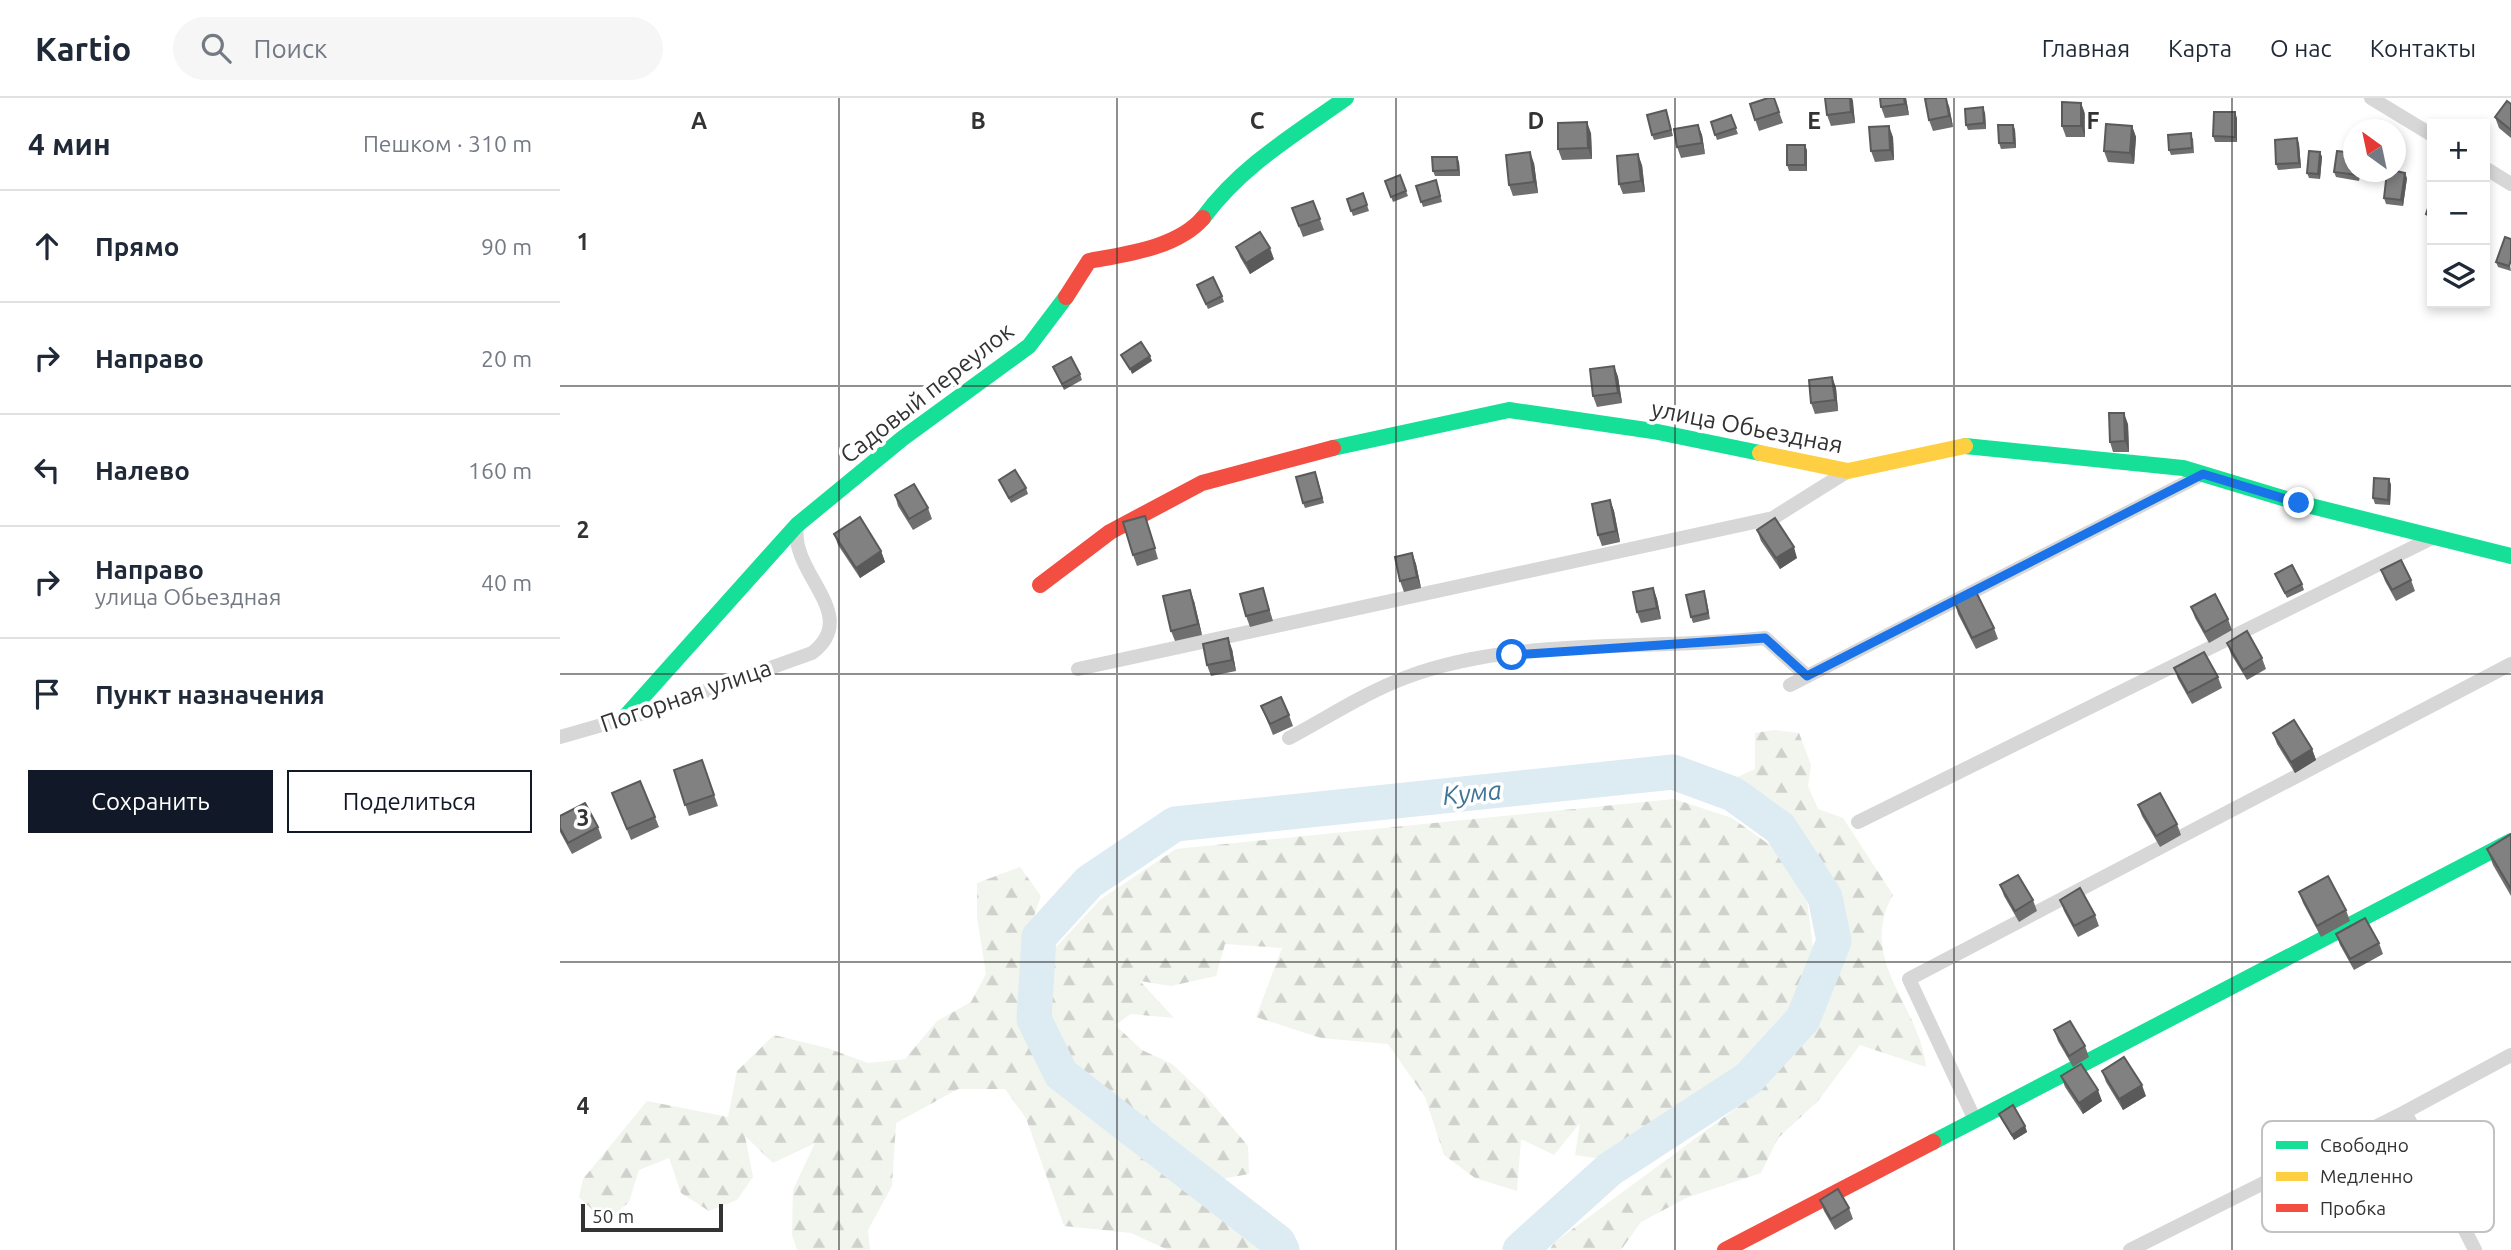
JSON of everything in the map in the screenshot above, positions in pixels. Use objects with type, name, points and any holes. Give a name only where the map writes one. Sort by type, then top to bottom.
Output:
[{"type":"street","name":"Садовый переулок","points":[[624,718],[797,525],[903,438],[1029,346],[1071,292],[1088,261],[1146,250],[1189,231],[1210,212],[1222,190],[1263,156],[1346,98]]},
{"type":"street","points":[[2371,98],[2427,132]]},
{"type":"street","points":[[2490,171],[2511,184]]},
{"type":"street","name":"улица Обьездная","points":[[1040,585],[1110,532],[1202,483],[1303,456],[1508,411],[1653,430],[1848,471],[1966,446],[2183,468],[2299,503],[2511,556]]},
{"type":"street","points":[[1078,669],[1773,518],[1848,471]]},
{"type":"street","points":[[1790,685],[2203,474]]},
{"type":"street","name":"Погорная улица","points":[[560,737],[624,718],[812,653],[825,643],[831,631],[831,614],[795,542],[797,525]]},
{"type":"street","points":[[1858,822],[2434,537]]},
{"type":"street","points":[[1289,738],[1406,678],[1456,663],[1512,655],[1765,638],[1807,676]]},
{"type":"street","points":[[1975,1120],[1909,979],[2511,664]]},
{"type":"street","points":[[1725,1250],[2511,841]]},
{"type":"street","points":[[2387,1121],[2511,1055]]},
{"type":"street","points":[[2405,1112],[2410,1121]]},
{"type":"street","points":[[2130,1250],[2262,1184]]},
{"type":"street","points":[[2466,1232],[2475,1250]]},
{"type":"green space","points":[[1774,730],[1799,733],[1811,765],[1808,786],[1818,809],[1843,818],[1893,895],[1884,919],[1882,941],[1886,962],[1921,1044],[1926,1067],[1860,1045],[1818,1101],[1778,1138],[1761,1173],[1686,1198],[1641,1222],[1621,1250],[1549,1250],[1555,1242],[1750,1098],[1812,1024],[1843,940],[1835,895],[1784,816],[1755,791],[1733,779],[1755,769],[1755,733]]},
{"type":"green space","points":[[1674,799],[1732,818],[1784,855],[1807,900],[1813,948],[1794,1006],[1739,1065],[1609,1160],[1575,1155],[1580,1123],[1554,1155],[1521,1139],[1517,1191],[1475,1178],[1444,1155],[1425,1097],[1388,1044],[1321,1038],[1256,1017],[1282,948],[1225,944],[1216,976],[1171,986],[1140,981],[1174,1018],[1131,1014],[1115,1025],[1142,1050],[1172,1064],[1205,1095],[1248,1146],[1249,1174],[1221,1179],[1077,1069],[1050,1014],[1055,948],[1101,899],[1176,849]]},
{"type":"green space","points":[[1020,867],[1041,896],[1027,936],[1017,1022],[1047,1080],[1257,1244],[1259,1250],[1168,1250],[1131,1233],[1064,1226],[1026,1118],[1005,1089],[958,1089],[896,1123],[892,1186],[868,1230],[870,1250],[797,1250],[792,1235],[793,1190],[815,1143],[773,1163],[745,1136],[753,1177],[737,1200],[709,1211],[681,1193],[669,1158],[639,1170],[629,1202],[605,1222],[579,1197],[583,1179],[647,1101],[728,1117],[737,1071],[774,1035],[827,1048],[868,1063],[905,1059],[937,1021],[971,1002],[986,974],[977,917],[977,883]]},
{"type":"building","points":[[1774,98],[1779,112],[1755,120],[1750,104]]},
{"type":"building","points":[[1825,98],[1850,98],[1851,112],[1827,115]]},
{"type":"building","points":[[1880,98],[1904,98],[1905,104],[1881,107]]},
{"type":"building","points":[[1946,98],[1949,116],[1929,120],[1925,99]]},
{"type":"building","points":[[2507,101],[2511,104],[2511,130],[2495,117]]},
{"type":"building","points":[[2062,102],[2081,103],[2081,126],[2062,126]]},
{"type":"building","points":[[1983,107],[1984,123],[1966,125],[1965,109]]},
{"type":"building","points":[[1666,110],[1671,130],[1652,135],[1647,115]]},
{"type":"building","points":[[2214,112],[2235,112],[2235,137],[2213,136]]},
{"type":"building","points":[[1731,115],[1736,128],[1715,135],[1711,122]]},
{"type":"building","points":[[1587,122],[1588,148],[1558,149],[1558,123]]},
{"type":"building","points":[[2106,124],[2132,126],[2130,153],[2104,151]]},
{"type":"building","points":[[1698,125],[1702,143],[1677,147],[1674,129]]},
{"type":"building","points":[[1998,125],[2013,125],[2014,143],[1999,143]]},
{"type":"building","points":[[1889,126],[1890,150],[1871,151],[1869,127]]},
{"type":"building","points":[[2191,133],[2192,148],[2169,150],[2168,135]]},
{"type":"building","points":[[2297,138],[2299,163],[2276,164],[2275,140]]},
{"type":"building","points":[[1787,145],[1805,145],[1805,165],[1787,165]]},
{"type":"building","points":[[2309,151],[2320,152],[2318,174],[2307,173]]},
{"type":"building","points":[[2337,151],[2343,152],[2343,173],[2334,172]]},
{"type":"building","points":[[1530,152],[1534,182],[1509,185],[1506,155]]},
{"type":"building","points":[[1638,154],[1641,181],[1619,184],[1617,156]]},
{"type":"building","points":[[1432,157],[1457,157],[1458,170],[1433,171]]},
{"type":"building","points":[[1400,175],[1406,191],[1391,197],[1385,181]]},
{"type":"building","points":[[1436,180],[1440,196],[1421,202],[1416,186]]},
{"type":"building","points":[[2386,182],[2404,182],[2401,200],[2384,198]]},
{"type":"building","points":[[1363,193],[1367,205],[1351,211],[1347,199]]},
{"type":"building","points":[[1313,201],[1320,219],[1299,226],[1292,208]]},
{"type":"building","points":[[1260,232],[1270,248],[1246,263],[1236,247]]},
{"type":"building","points":[[2505,237],[2511,239],[2509,266],[2496,262]]},
{"type":"building","points":[[1213,277],[1222,296],[1206,304],[1197,285]]},
{"type":"building","points":[[1141,342],[1150,356],[1130,369],[1121,355]]},
{"type":"building","points":[[1071,357],[1080,374],[1062,384],[1053,367]]},
{"type":"building","points":[[1614,366],[1618,393],[1593,396],[1590,369]]},
{"type":"building","points":[[1832,377],[1835,400],[1811,403],[1809,380]]},
{"type":"building","points":[[2109,413],[2124,413],[2125,441],[2110,442]]},
{"type":"building","points":[[1015,470],[1026,488],[1009,498],[999,480]]},
{"type":"building","points":[[1315,472],[1322,498],[1303,503],[1296,477]]},
{"type":"building","points":[[2374,478],[2389,479],[2388,500],[2373,498]]},
{"type":"building","points":[[914,484],[928,508],[909,519],[895,495]]},
{"type":"building","points":[[1610,500],[1616,531],[1598,535],[1592,504]]},
{"type":"building","points":[[1145,516],[1155,548],[1133,555],[1123,522]]},
{"type":"building","points":[[860,517],[881,551],[856,568],[834,534]]},
{"type":"building","points":[[1775,518],[1794,547],[1776,558],[1757,530]]},
{"type":"building","points":[[1412,553],[1417,577],[1400,581],[1395,557]]},
{"type":"building","points":[[2401,560],[2411,580],[2392,590],[2381,570]]},
{"type":"building","points":[[2292,565],[2302,584],[2285,593],[2275,574]]},
{"type":"building","points":[[1263,588],[1269,610],[1246,616],[1240,594]]},
{"type":"building","points":[[1653,588],[1657,608],[1637,612],[1633,592]]},
{"type":"building","points":[[1190,590],[1198,624],[1171,631],[1163,596]]},
{"type":"building","points":[[1704,591],[1708,613],[1691,617],[1686,595]]},
{"type":"building","points":[[1976,592],[1994,628],[1972,638],[1955,603]]},
{"type":"building","points":[[2215,594],[2228,619],[2205,632],[2191,607]]},
{"type":"building","points":[[2247,631],[2262,658],[2243,670],[2227,643]]},
{"type":"building","points":[[1228,638],[1232,660],[1207,665],[1203,644]]},
{"type":"building","points":[[2204,652],[2218,677],[2188,693],[2174,668]]},
{"type":"building","points":[[1281,697],[1289,715],[1270,724],[1261,706]]},
{"type":"building","points":[[2294,720],[2312,749],[2291,762],[2273,733]]},
{"type":"building","points":[[702,760],[714,795],[685,805],[674,770]]},
{"type":"building","points":[[640,781],[655,817],[627,829],[612,793]]},
{"type":"building","points":[[2160,793],[2177,824],[2156,836],[2138,805]]},
{"type":"building","points":[[585,803],[598,827],[568,843],[560,828],[560,816]]},
{"type":"building","points":[[2511,834],[2511,889],[2487,849]]},
{"type":"building","points":[[2018,875],[2033,900],[2015,911],[2000,885]]},
{"type":"building","points":[[2328,876],[2346,910],[2317,926],[2299,892]]},
{"type":"building","points":[[2080,888],[2095,915],[2074,926],[2060,900]]},
{"type":"building","points":[[2365,918],[2379,943],[2350,959],[2336,934]]},
{"type":"building","points":[[2070,1021],[2085,1046],[2069,1056],[2054,1030]]},
{"type":"building","points":[[2124,1057],[2142,1085],[2119,1099],[2102,1071]]},
{"type":"building","points":[[2081,1064],[2098,1090],[2079,1103],[2061,1076]]},
{"type":"building","points":[[2013,1105],[2025,1126],[2012,1135],[1999,1114]]},
{"type":"building","points":[[1838,1189],[1849,1208],[1831,1219],[1820,1200]]},
{"type":"waterway","name":"Кума","points":[[1282,1250],[1278,1242],[1061,1074],[1034,1019],[1039,937],[1089,882],[1175,824],[1673,772],[1733,794],[1780,828],[1825,897],[1834,941],[1803,1019],[1748,1079],[1610,1169],[1520,1250]]},
{"type":"traffic: fast","points":[[1203,218],[1251,167],[1346,98]]},
{"type":"traffic: fast","points":[[624,718],[797,525],[903,438],[1029,346],[1066,297]]},
{"type":"traffic: fast","points":[[1333,448],[1509,410],[1653,431],[1760,453]]},
{"type":"traffic: fast","points":[[1965,446],[2183,468],[2299,503],[2511,556]]},
{"type":"traffic: fast","points":[[1933,1142],[2511,841]]},
{"type":"traffic: slow","points":[[1760,453],[1848,471],[1965,446]]},
{"type":"traffic: jam","points":[[1066,297],[1089,261],[1165,243],[1192,228],[1203,218]]},
{"type":"traffic: jam","points":[[1040,585],[1110,532],[1202,483],[1333,448]]},
{"type":"traffic: jam","points":[[1725,1250],[1933,1142]]},
{"type":"route","points":[[1512,655],[1607,646],[1723,643],[1765,638],[1807,676],[2203,474],[2299,503]]}]
